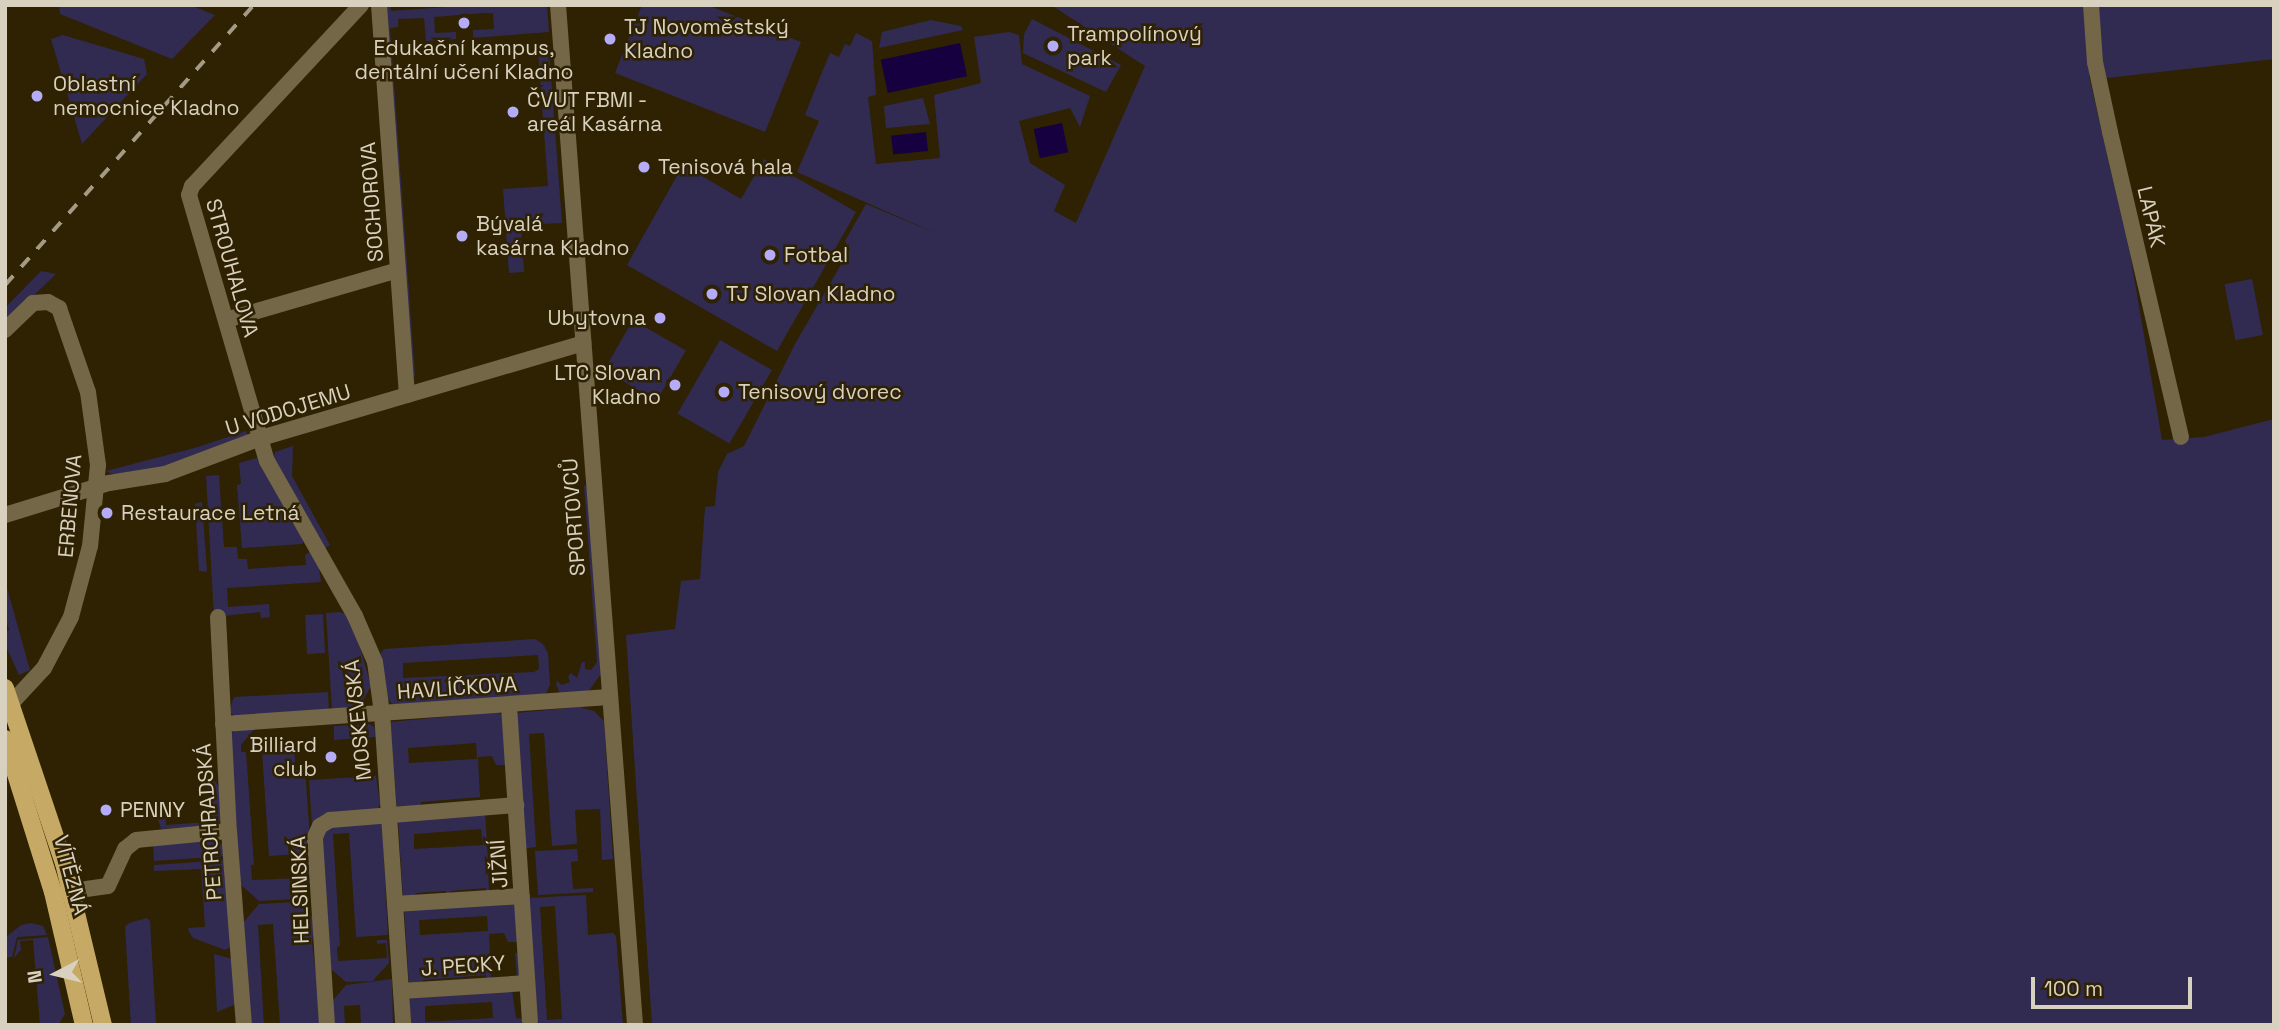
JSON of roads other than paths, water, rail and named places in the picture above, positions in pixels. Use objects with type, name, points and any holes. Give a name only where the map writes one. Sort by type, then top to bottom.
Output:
[{"type":"main road","name":"VÍTĚZNÁ","points":[[7,700],[48,809],[72,891],[103,1025]]},
{"type":"main road","name":"VÍTĚZNÁ","points":[[5,739],[53,892],[84,1025]]},
{"type":"street","name":"STROUHALOVA","points":[[261,438],[189,191],[361,5]]},
{"type":"street","name":"SOCHOROVA","points":[[379,5],[407,395]]},
{"type":"street","name":"SPORTOVCŮ","points":[[558,5],[635,1025]]},
{"type":"street","name":"LAPÁK","points":[[2091,5],[2095,61],[2181,437]]},
{"type":"street","points":[[226,320],[398,270]]},
{"type":"street","name":"ERBENOVA","points":[[5,330],[29,305],[48,302],[61,312],[88,392],[96,444],[96,488],[90,546],[71,617],[44,668],[7,700]]},
{"type":"street","name":"U VODOJEMU","points":[[5,515],[96,488],[174,472],[261,438],[583,343]]},
{"type":"street","name":"MOSKEVSKÁ","points":[[261,438],[267,461],[371,649],[382,713],[403,1025]]},
{"type":"street","name":"PETROHRADSKÁ","points":[[218,617],[229,831],[244,1025]]},
{"type":"street","name":"HAVLÍČKOVA","points":[[223,724],[610,697]]},
{"type":"street","name":"JIŽNÍ","points":[[509,706],[530,1020]]},
{"type":"street","points":[[388,815],[516,805]]},
{"type":"street","name":"HELSINSKÁ","points":[[327,1025],[316,833],[320,826],[330,820],[388,815]]},
{"type":"street","name":"VÍTĚZNÁ","points":[[72,891],[108,886],[125,849],[136,840],[229,831]]},
{"type":"street","points":[[396,904],[522,896]]},
{"type":"street","name":"J. PECKY","points":[[401,991],[527,983]]},
{"type":"railway","points":[[5,285],[254,5]]},
{"type":"place","name":"Edukační kampus, dentální učení Kladno","points":[[464,23]]},
{"type":"place","name":"TJ Novoměstský Kladno","points":[[610,39]]},
{"type":"place","name":"Trampolínový park","points":[[1053,46]]},
{"type":"place","name":"Oblastní nemocnice Kladno","points":[[37,96]]},
{"type":"place","name":"ČVUT FBMI - areál Kasárna","points":[[513,112]]},
{"type":"place","name":"Tenisová hala","points":[[644,167]]},
{"type":"place","name":"Bývalá kasárna Kladno","points":[[462,236]]},
{"type":"place","name":"Fotbal","points":[[770,255]]},
{"type":"place","name":"TJ Slovan Kladno","points":[[712,294]]},
{"type":"place","name":"Ubytovna","points":[[660,318]]},
{"type":"place","name":"LTC Slovan Kladno","points":[[675,385]]},
{"type":"place","name":"Tenisový dvorec","points":[[724,392]]},
{"type":"place","name":"Restaurace Letná","points":[[107,513]]},
{"type":"place","name":"Billiard club","points":[[331,757]]},
{"type":"place","name":"PENNY","points":[[106,810]]}]
